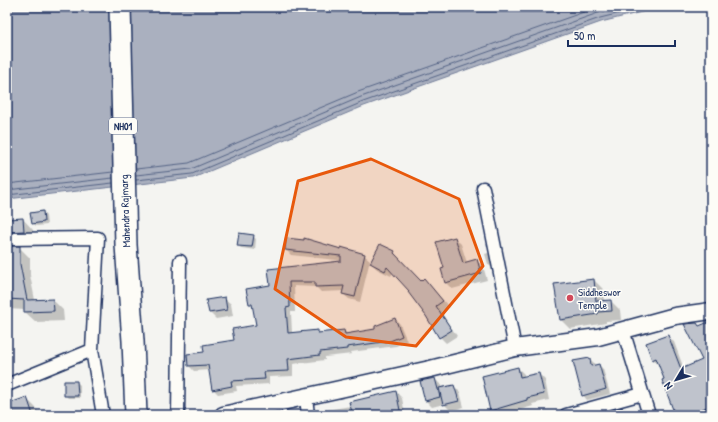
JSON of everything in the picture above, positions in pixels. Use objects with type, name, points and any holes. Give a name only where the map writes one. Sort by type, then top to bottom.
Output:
[{"type":"highway","name":"Mahendra Rajmarg","points":[[120,7],[126,245],[134,341],[136,415]]},
{"type":"street","points":[[483,188],[515,348]]},
{"type":"street","points":[[7,239],[98,238],[92,350],[103,415]]},
{"type":"street","points":[[178,415],[180,261]]},
{"type":"street","points":[[223,415],[430,369],[515,348],[598,337],[675,316],[711,311]]},
{"type":"street","points":[[623,330],[649,415]]},
{"type":"street","points":[[7,385],[92,350]]},
{"type":"street","points":[[566,415],[642,394]]},
{"type":"street","points":[[306,397],[308,415]]},
{"type":"highlighted area","points":[[371,159],[459,199],[483,266],[416,346],[346,337],[275,289],[298,181]]},
{"type":"water","points":[[7,7],[662,7],[601,22],[364,106],[193,178],[7,199]]},
{"type":"building","points":[[43,211],[44,222],[32,224],[30,213]]},
{"type":"building","points":[[23,218],[24,231],[7,232],[7,219]]},
{"type":"building","points":[[239,233],[254,235],[252,247],[237,246]]},
{"type":"building","points":[[455,237],[463,263],[477,259],[481,273],[445,283],[441,269],[444,268],[436,242]]},
{"type":"building","points":[[286,238],[304,240],[304,238],[341,249],[341,247],[365,254],[355,297],[342,294],[344,286],[315,287],[315,282],[289,282],[290,307],[286,308],[288,333],[318,330],[318,333],[344,330],[345,334],[375,329],[375,326],[395,318],[402,336],[390,341],[347,347],[347,349],[320,352],[320,355],[288,359],[289,371],[264,372],[265,379],[231,381],[232,386],[212,390],[208,365],[188,366],[187,354],[204,352],[203,345],[234,340],[232,329],[256,325],[252,304],[249,304],[246,289],[270,285],[268,269],[341,261],[341,256],[285,250]]},
{"type":"building","points":[[380,244],[395,251],[394,253],[421,281],[424,278],[443,301],[436,306],[452,330],[439,338],[426,316],[408,292],[409,291],[387,267],[385,271],[370,263]]},
{"type":"building","points":[[7,246],[20,246],[20,264],[27,300],[53,299],[54,311],[24,312],[24,300],[7,299]]},
{"type":"building","points":[[594,279],[596,301],[611,300],[612,311],[598,312],[598,314],[560,320],[554,284]]},
{"type":"building","points":[[225,297],[227,310],[209,313],[206,300]]},
{"type":"building","points":[[711,321],[711,405],[689,415],[675,415],[662,380],[664,379],[656,358],[652,360],[646,343],[668,335],[681,369],[702,360],[684,324],[697,323],[699,326]]},
{"type":"building","points":[[590,358],[591,366],[599,364],[606,389],[582,396],[573,361]]},
{"type":"building","points":[[518,367],[520,377],[539,373],[544,394],[527,398],[527,400],[490,411],[482,376]]},
{"type":"building","points":[[435,378],[440,397],[425,401],[420,381]]},
{"type":"building","points":[[64,381],[77,381],[78,396],[64,396]]},
{"type":"building","points":[[454,385],[459,401],[443,405],[439,388]]},
{"type":"building","points":[[396,391],[401,415],[353,415],[349,402]]},
{"type":"building","points":[[27,397],[33,415],[7,415],[7,404]]},
{"type":"building","points":[[622,407],[624,415],[594,415]]},
{"type":"place","name":"Siddheswor Temple","points":[[570,298]]}]
